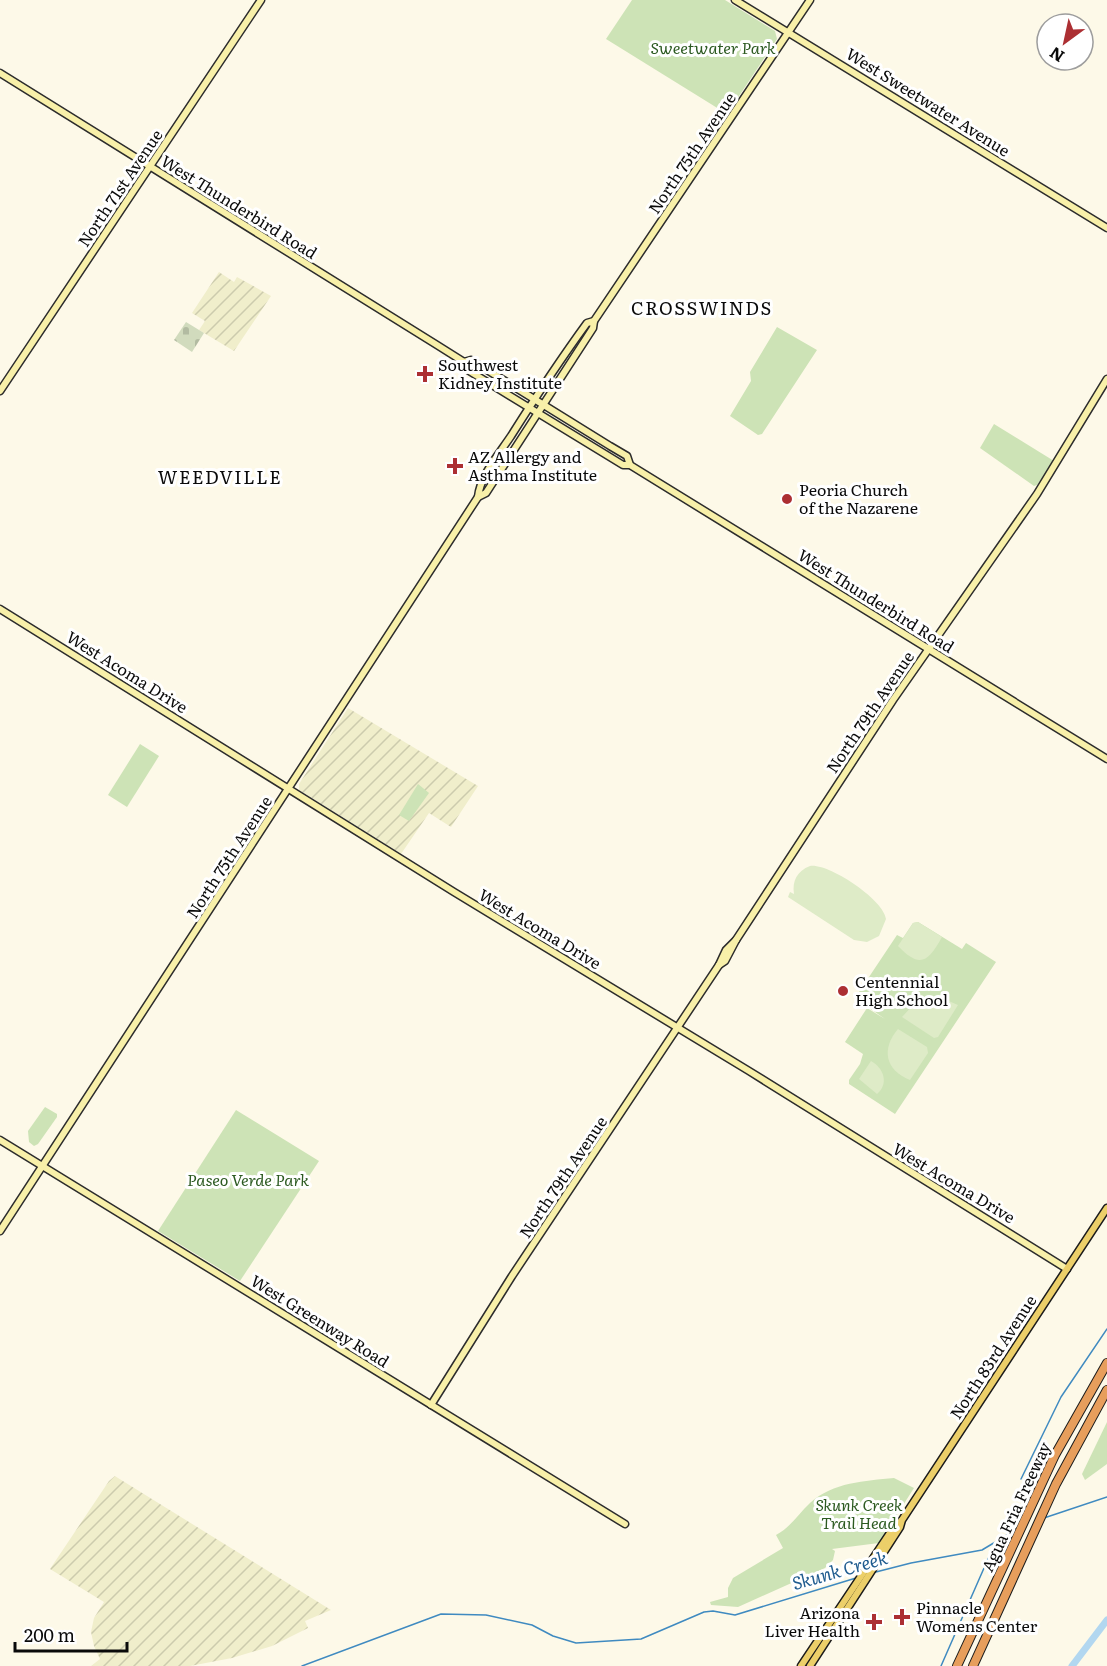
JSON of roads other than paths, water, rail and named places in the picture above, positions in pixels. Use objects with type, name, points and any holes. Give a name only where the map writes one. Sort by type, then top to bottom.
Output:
[{"type":"highway","name":"Agua Fria Freeway","points":[[957,1666],[1072,1420],[1107,1364]]},
{"type":"highway","name":"Agua Fria Freeway","points":[[973,1666],[1056,1484],[1107,1389]]},
{"type":"main road","name":"North 83rd Avenue","points":[[810,1666],[846,1605],[1107,1208]]},
{"type":"main road","name":"North 83rd Avenue","points":[[801,1666],[846,1605]]},
{"type":"street","name":"North 71st Avenue","points":[[0,391],[261,0]]},
{"type":"street","name":"West Sweetwater Avenue","points":[[735,0],[1107,228]]},
{"type":"street","name":"North 75th Avenue","points":[[0,1231],[290,789],[478,497],[486,493],[593,328],[594,321],[810,0]]},
{"type":"street","name":"West Thunderbird Road","points":[[0,73],[464,362],[466,369],[537,414],[622,465],[630,465],[1107,759]]},
{"type":"street","name":"North 75th Avenue","points":[[478,497],[478,489],[528,408],[587,323],[594,321]]},
{"type":"street","name":"West Thunderbird Road","points":[[464,362],[470,360],[627,456],[630,465]]},
{"type":"street","name":"North 79th Avenue","points":[[431,1405],[539,1235],[719,965],[734,948],[736,939],[929,649],[1037,494],[1107,379]]},
{"type":"street","name":"West Acoma Drive","points":[[0,609],[533,941],[1067,1269]]},
{"type":"street","name":"West Greenway Road","points":[[0,1140],[625,1524]]},
{"type":"waterway","points":[[1021,1479],[1061,1397],[1107,1329]]},
{"type":"waterway","name":"Skunk Creek","points":[[1044,1518],[1107,1497]]},
{"type":"waterway","name":"Skunk Creek","points":[[872,1573],[911,1563],[982,1550],[1017,1529]]},
{"type":"waterway","points":[[941,1666],[995,1543]]},
{"type":"waterway","name":"Skunk Creek","points":[[302,1666],[441,1614],[486,1615],[532,1625],[553,1636],[576,1643],[641,1639],[704,1612],[713,1611],[735,1615],[856,1578]]},
{"type":"waterway","points":[[1072,1666],[1107,1620]]},
{"type":"place","name":"Southwest Kidney Institute","points":[[425,374]]},
{"type":"place","name":"AZ Allergy and Asthma Institute","points":[[455,466]]},
{"type":"place","name":"Peoria Church of the Nazarene","points":[[787,499]]},
{"type":"place","name":"Centennial High School","points":[[843,991]]},
{"type":"place","name":"Pinnacle Womens Center","points":[[902,1617]]},
{"type":"place","name":"Arizona Liver Health","points":[[874,1622]]},
{"type":"district","name":"CROSSWINDS","points":[[702,309]]},
{"type":"district","name":"WEEDVILLE","points":[[220,478]]},
{"type":"park label","name":"Sweetwater Park","points":[[713,48]]},
{"type":"park label","name":"Paseo Verde Park","points":[[248,1180]]},
{"type":"park label","name":"Skunk Creek Trail Head","points":[[859,1514]]}]
